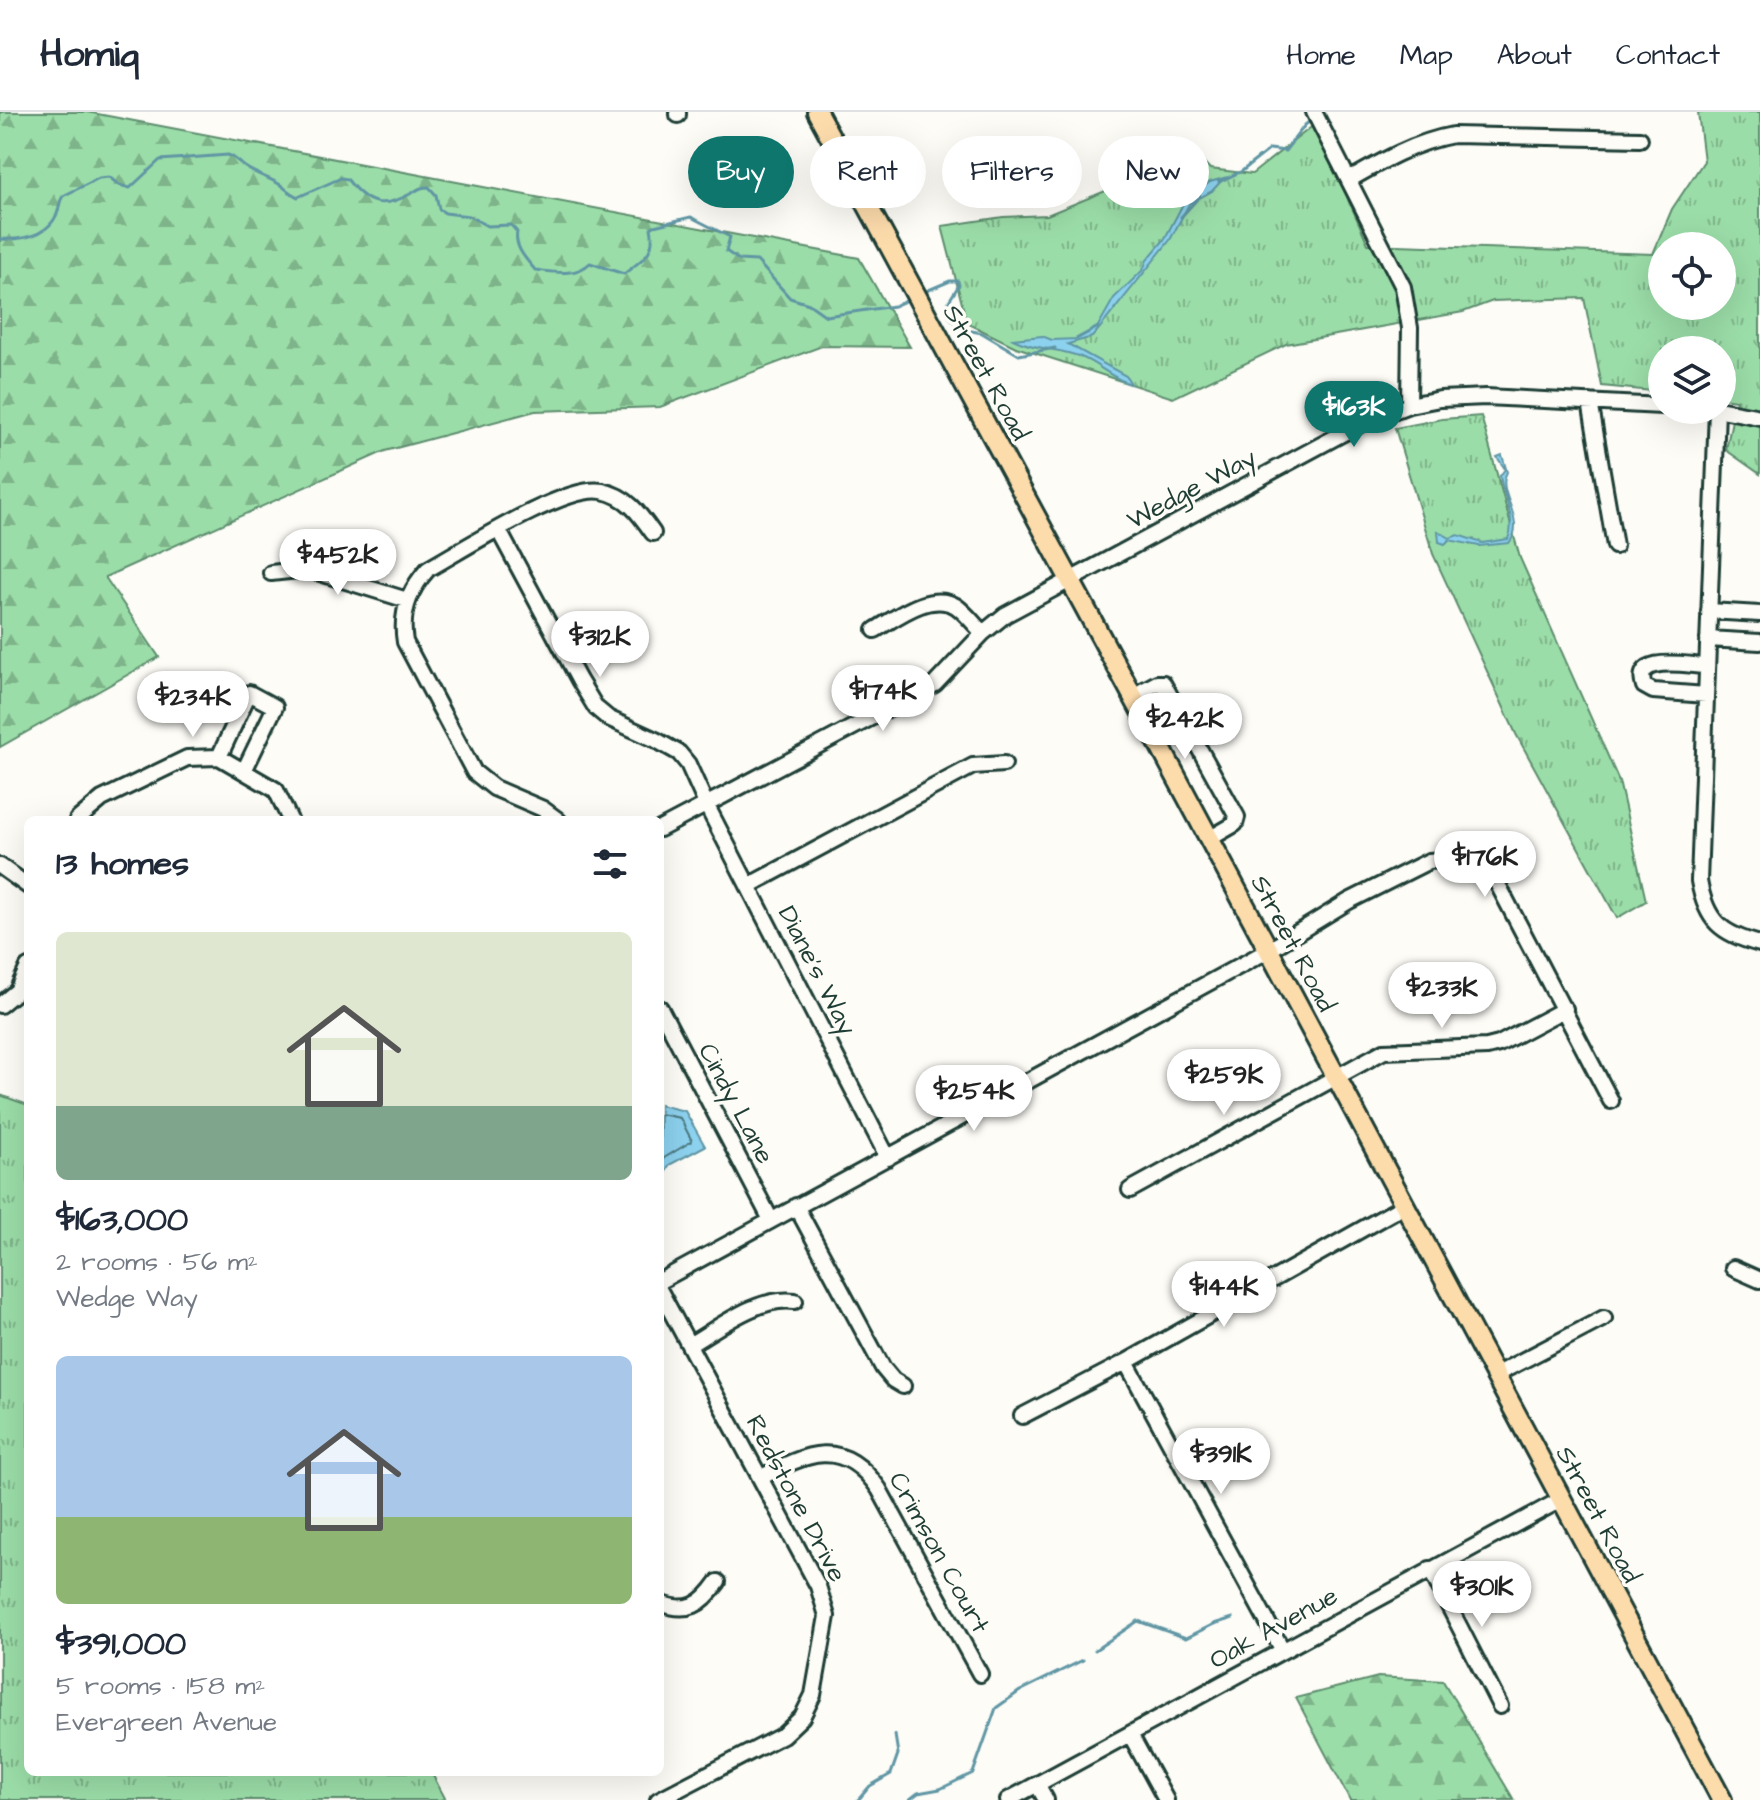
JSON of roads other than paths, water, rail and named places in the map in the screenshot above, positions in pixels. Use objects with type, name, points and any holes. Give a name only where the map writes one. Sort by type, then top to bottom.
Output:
[{"type":"main road","name":"Street Road","points":[[817,112],[1133,696],[1722,1800]]},
{"type":"street","points":[[1316,117],[1407,298],[1410,328],[1409,405]]},
{"type":"street","points":[[1349,180],[1400,152],[1453,135],[1640,139]]},
{"type":"street","name":"Wedge Way","points":[[664,827],[935,684],[983,633],[1005,615],[1362,423],[1409,405],[1440,399],[1486,397],[1648,405]]},
{"type":"street","points":[[1590,402],[1615,546]]},
{"type":"street","points":[[1736,413],[1760,417]]},
{"type":"street","points":[[1719,424],[1698,868],[1701,894],[1710,916],[1737,939],[1760,944]]},
{"type":"street","points":[[553,816],[494,788],[474,772],[405,642],[402,628],[407,600],[428,569],[550,503],[581,490],[604,491],[627,502],[637,509],[653,533]]},
{"type":"street","name":"Diane's Way","points":[[499,531],[596,708],[608,718],[679,753],[695,776],[706,804],[888,1158]]},
{"type":"street","points":[[271,573],[307,569],[407,600]]},
{"type":"street","points":[[875,630],[909,610],[939,602],[954,605],[983,633]]},
{"type":"street","points":[[1709,611],[1760,614]]},
{"type":"street","points":[[1708,639],[1760,642]]},
{"type":"street","points":[[1706,695],[1653,691],[1644,686],[1641,675],[1653,664],[1707,666]]},
{"type":"street","points":[[1133,696],[1163,683],[1237,817],[1235,824],[1209,839]]},
{"type":"street","points":[[219,757],[249,693],[275,707],[244,771]]},
{"type":"street","points":[[82,816],[102,799],[187,758],[219,757],[276,790],[288,816]]},
{"type":"street","points":[[748,886],[973,766],[1004,764]]},
{"type":"street","points":[[664,1279],[1269,950],[1349,901],[1429,861],[1466,861],[1494,877],[1611,1101]]},
{"type":"street","points":[[0,866],[24,883]]},
{"type":"street","points":[[0,1005],[17,991],[24,976]]},
{"type":"street","points":[[1130,1190],[1393,1049],[1471,1049],[1499,1044],[1565,1009]]},
{"type":"street","name":"Cindy Lane","points":[[664,1016],[771,1220]]},
{"type":"street","points":[[1022,1416],[1126,1362],[1405,1205]]},
{"type":"street","points":[[796,1206],[883,1368],[903,1386]]},
{"type":"street","points":[[1733,1268],[1760,1280]]},
{"type":"street","name":"Redstone Drive","points":[[658,1800],[783,1735],[797,1724],[811,1703],[827,1622],[827,1609],[818,1586],[664,1298]]},
{"type":"street","points":[[689,1345],[764,1303],[795,1301]]},
{"type":"street","points":[[1495,1375],[1604,1318]]},
{"type":"street","points":[[1126,1362],[1282,1649]]},
{"type":"street","name":"Crimson Court","points":[[760,1478],[796,1458],[816,1454],[836,1456],[867,1472],[980,1674]]},
{"type":"street","name":"Oak Avenue","points":[[1008,1800],[1562,1499]]},
{"type":"street","points":[[1430,1569],[1500,1706]]},
{"type":"street","points":[[664,1604],[686,1608],[699,1604],[718,1582]]},
{"type":"street","points":[[1130,1734],[1166,1800]]},
{"type":"street","points":[[1037,1784],[1046,1800]]},
{"type":"water","points":[[1224,178],[1209,193],[1210,182]]},
{"type":"water","points":[[1181,208],[1187,208],[1170,240],[1092,337],[1068,344],[1126,376],[1131,384],[1081,357],[1013,339],[1042,336],[1052,340],[1077,339],[1097,328],[1114,298],[1143,270],[1147,260],[1164,240]]},
{"type":"water","points":[[1502,455],[1507,472],[1505,488],[1515,525],[1509,543],[1479,546],[1449,540],[1445,544],[1439,542],[1438,531],[1450,538],[1458,535],[1482,543],[1508,539],[1511,523],[1500,476],[1505,469],[1497,457]]},
{"type":"water","points":[[664,1106],[685,1111],[705,1146],[669,1165],[664,1176]]},
{"type":"waterway","points":[[1219,182],[1242,171],[1270,149],[1285,151],[1313,119]]},
{"type":"waterway","points":[[0,239],[25,238],[47,228],[53,222],[63,196],[99,178],[109,177],[119,185],[130,188],[160,160],[228,155],[298,197],[341,178],[347,179],[361,195],[384,203],[429,187],[436,195],[439,209],[445,213],[469,216],[487,226],[511,225],[517,232],[517,243],[535,270],[571,272],[590,263],[624,274],[649,251],[651,228],[691,217],[730,237],[726,251],[739,260],[757,261],[790,298],[809,304],[826,316],[894,306],[910,299]]},
{"type":"waterway","points":[[1181,217],[1189,208]]},
{"type":"waterway","points":[[924,292],[950,281],[958,281],[959,285],[949,301],[949,316],[961,329],[982,333],[1019,355],[1055,348]]},
{"type":"waterway","points":[[1076,339],[1098,327]]},
{"type":"waterway","points":[[1095,1650],[1138,1621],[1186,1638],[1233,1618]]},
{"type":"waterway","points":[[909,1800],[918,1793],[940,1789],[973,1773],[996,1708],[1020,1691],[1083,1660]]},
{"type":"waterway","points":[[858,1800],[870,1786],[891,1774],[898,1754],[895,1735]]}]
